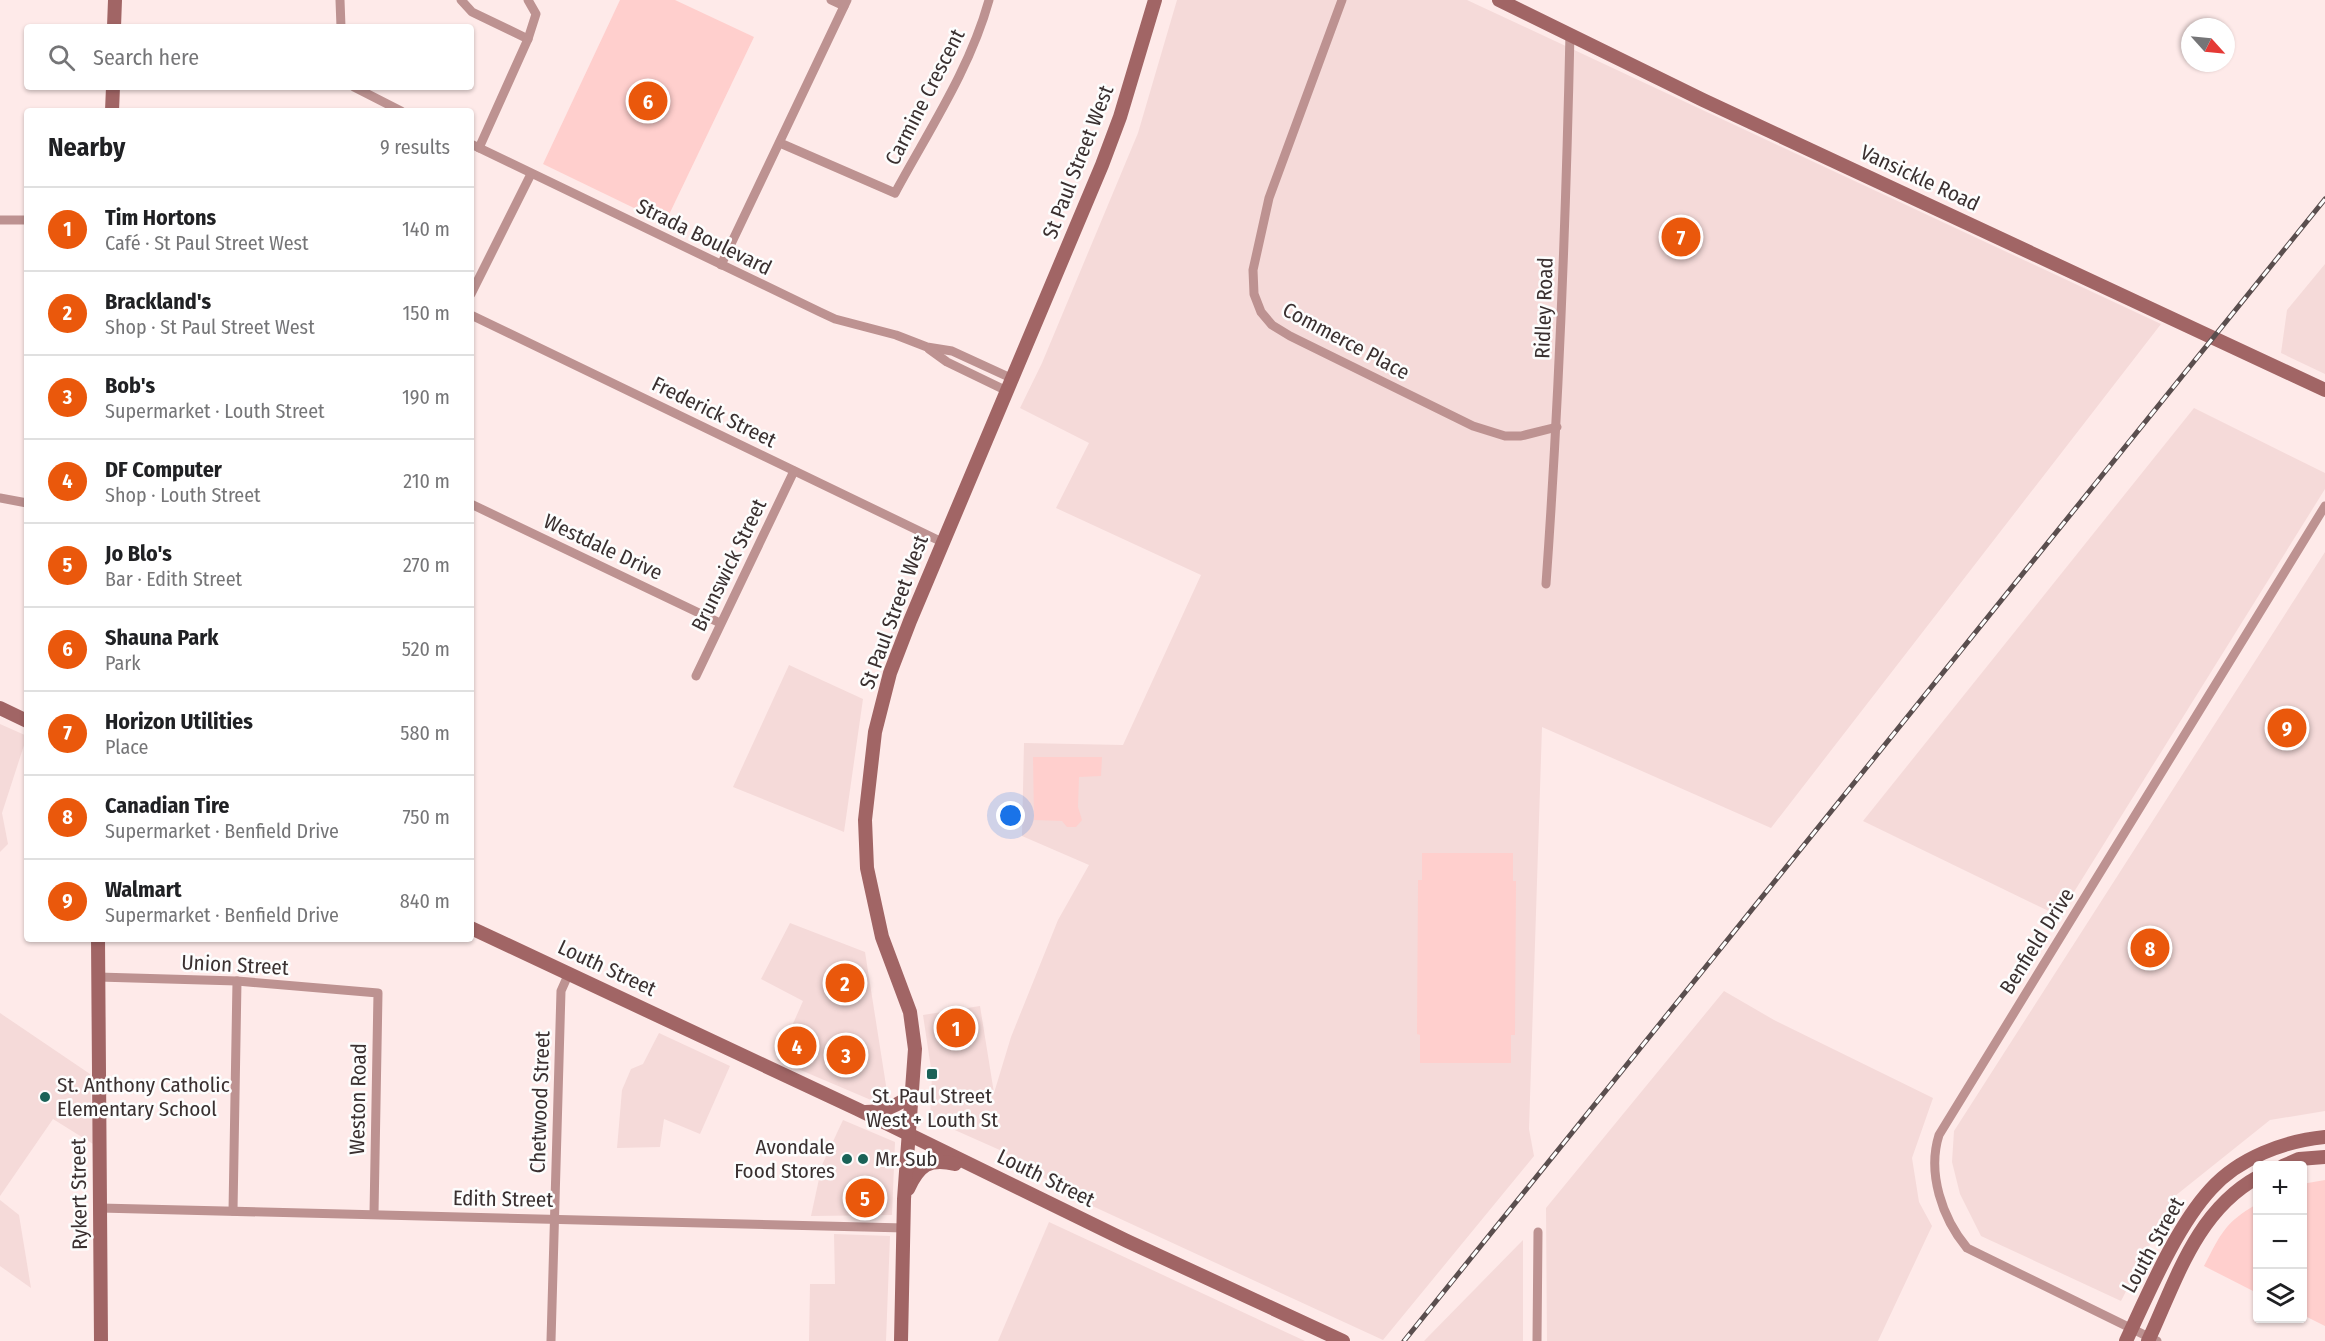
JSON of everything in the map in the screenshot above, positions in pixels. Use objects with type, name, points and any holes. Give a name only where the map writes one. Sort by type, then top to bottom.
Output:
[{"type":"main road","points":[[114,24],[115,0]]},
{"type":"main road","name":"St Paul Street West","points":[[901,1341],[904,1199],[915,1049],[910,1012],[882,937],[867,868],[866,820],[875,732],[890,673],[942,542],[1102,165],[1120,117],[1155,0]]},
{"type":"main road","name":"Vansickle Road","points":[[1499,0],[1703,99],[2325,390]]},
{"type":"main road","points":[[112,108],[113,90]]},
{"type":"main road","points":[[0,708],[24,720]]},
{"type":"main road","name":"Louth Street","points":[[474,929],[1342,1341]]},
{"type":"main road","name":"Rykert Street","points":[[98,942],[101,1341]]},
{"type":"main road","points":[[862,1112],[895,1107],[912,1094]]},
{"type":"main road","name":"Louth Street","points":[[2129,1335],[2187,1220],[2211,1188],[2234,1169],[2261,1153],[2295,1142],[2325,1137]]},
{"type":"main road","points":[[2296,1161],[2325,1157]]},
{"type":"main road","points":[[904,1199],[915,1175],[931,1162],[938,1160],[984,1171]]},
{"type":"main road","name":"Louth Street","points":[[2151,1340],[2200,1229],[2223,1202],[2253,1180]]},
{"type":"street","points":[[340,0],[340,24]]},
{"type":"street","points":[[461,0],[472,12],[528,39]]},
{"type":"street","points":[[475,146],[528,39],[536,14],[528,0]]},
{"type":"street","points":[[721,265],[846,3],[831,0]]},
{"type":"street","name":"Carmine Crescent","points":[[780,143],[895,192],[968,60],[989,0]]},
{"type":"street","name":"Commerce Place","points":[[1342,0],[1269,198],[1253,270],[1254,294],[1261,312],[1272,325],[1290,336],[1473,426],[1505,436],[1521,436],[1557,427]]},
{"type":"street","name":"Ridley Road","points":[[1546,585],[1557,427],[1570,33]]},
{"type":"street","points":[[360,90],[395,108]]},
{"type":"street","name":"Strada Boulevard","points":[[475,146],[836,319],[889,332],[927,347],[952,351],[1010,385]]},
{"type":"street","points":[[474,288],[531,174]]},
{"type":"street","points":[[0,220],[24,220]]},
{"type":"street","name":"Frederick Street","points":[[474,316],[942,542]]},
{"type":"street","name":"Brunswick Street","points":[[696,676],[794,471]]},
{"type":"street","points":[[0,498],[24,502]]},
{"type":"street","name":"Westdale Drive","points":[[474,505],[720,623]]},
{"type":"street","name":"Benfield Drive","points":[[2151,1340],[2129,1335],[1967,1248],[1956,1234],[1939,1197],[1934,1152],[1939,1135],[2325,506]]},
{"type":"street","name":"Chetwood Street","points":[[551,1341],[561,991],[569,973]]},
{"type":"street","name":"Union Street","points":[[98,977],[237,981],[370,992]]},
{"type":"street","points":[[233,1211],[237,981]]},
{"type":"street","name":"Weston Road","points":[[370,992],[378,993],[374,1214]]},
{"type":"street","name":"Edith Street","points":[[100,1208],[905,1228]]},
{"type":"street","points":[[1537,1341],[1538,1232]]},
{"type":"shaded area","points":[[620,0],[675,0],[754,37],[665,223],[543,164]]},
{"type":"shaded area","points":[[1177,0],[1467,0],[2161,324],[1771,828],[1542,727],[1529,1129],[1534,1156],[1383,1340],[1075,1198],[1002,1151],[930,1119],[932,1075],[923,1015],[980,1006],[994,1093],[1011,1037],[1058,920],[1089,865],[1022,836],[1024,743],[1123,745],[1201,575],[1056,508],[1089,443],[1020,408],[1042,363],[1138,133]]},
{"type":"shaded area","points":[[2325,264],[2325,374],[2281,353],[2287,310]]},
{"type":"shaded area","points":[[2194,408],[2325,473],[2325,489],[2059,916],[1863,821]]},
{"type":"shaded area","points":[[2325,552],[2325,1111],[2270,1120],[2175,1196],[2121,1301],[1981,1236],[1960,1194],[1952,1162],[1954,1131]]},
{"type":"shaded area","points":[[789,665],[863,699],[844,832],[733,787]]},
{"type":"shaded area","points":[[0,724],[24,735],[24,745],[2,813],[8,844],[0,852]]},
{"type":"shaded area","points":[[1033,757],[1102,757],[1101,776],[1079,777],[1078,807],[1082,820],[1076,827],[1067,827],[1062,821],[1034,820]]},
{"type":"shaded area","points":[[1422,853],[1513,853],[1513,881],[1516,881],[1515,1035],[1511,1035],[1511,1063],[1420,1063],[1420,1035],[1417,1034],[1418,880],[1422,880]]},
{"type":"shaded area","points":[[790,923],[865,952],[888,1098],[878,1103],[777,1060],[803,1001],[761,979]]},
{"type":"shaded area","points":[[1724,991],[1774,1020],[1933,1098],[1912,1158],[1919,1202],[1932,1226],[1878,1341],[1547,1341],[1546,1208]]},
{"type":"shaded area","name":"St. Anthony Catholic Elementary School","points":[[0,1013],[90,1074],[93,1144],[53,1119],[0,1196]]},
{"type":"shaded area","points":[[659,1033],[730,1066],[700,1134],[664,1119],[660,1147],[617,1148],[622,1090],[631,1069],[643,1064]]},
{"type":"shaded area","points":[[843,1120],[895,1142],[892,1215],[811,1216],[822,1165]]},
{"type":"shaded area","points":[[2325,1180],[2325,1326],[2307,1317],[2307,1183]]},
{"type":"shaded area","points":[[0,1200],[19,1215],[31,1288],[0,1266]]},
{"type":"shaded area","points":[[2253,1207],[2253,1291],[2204,1266],[2224,1230]]},
{"type":"shaded area","points":[[1049,1222],[1305,1341],[998,1341]]},
{"type":"shaded area","points":[[834,1234],[890,1236],[886,1341],[809,1341],[810,1284],[835,1284]]},
{"type":"shaded area","points":[[1523,1240],[1523,1341],[1424,1341]]},
{"type":"railway","points":[[1404,1341],[2325,199]]},
{"type":"place","name":"Shauna Park","points":[[648,101]]},
{"type":"place","name":"Horizon Utilities","points":[[1681,237]]},
{"type":"place","name":"Walmart","points":[[2287,728]]},
{"type":"place","name":"Canadian Tire","points":[[2150,948]]},
{"type":"place","name":"Brackland's","points":[[845,983]]},
{"type":"place","name":"Tim Hortons","points":[[956,1028]]},
{"type":"place","name":"DF Computer","points":[[797,1046]]},
{"type":"place","name":"Bob's","points":[[846,1055]]},
{"type":"place","name":"St. Paul Street West + Louth St","points":[[932,1074]]},
{"type":"place","name":"St. Anthony Catholic Elementary School","points":[[45,1097]]},
{"type":"place","name":"Avondale Food Stores","points":[[847,1159]]},
{"type":"place","name":"Mr. Sub","points":[[863,1159]]},
{"type":"place","name":"Jo Blo's","points":[[865,1198]]}]
